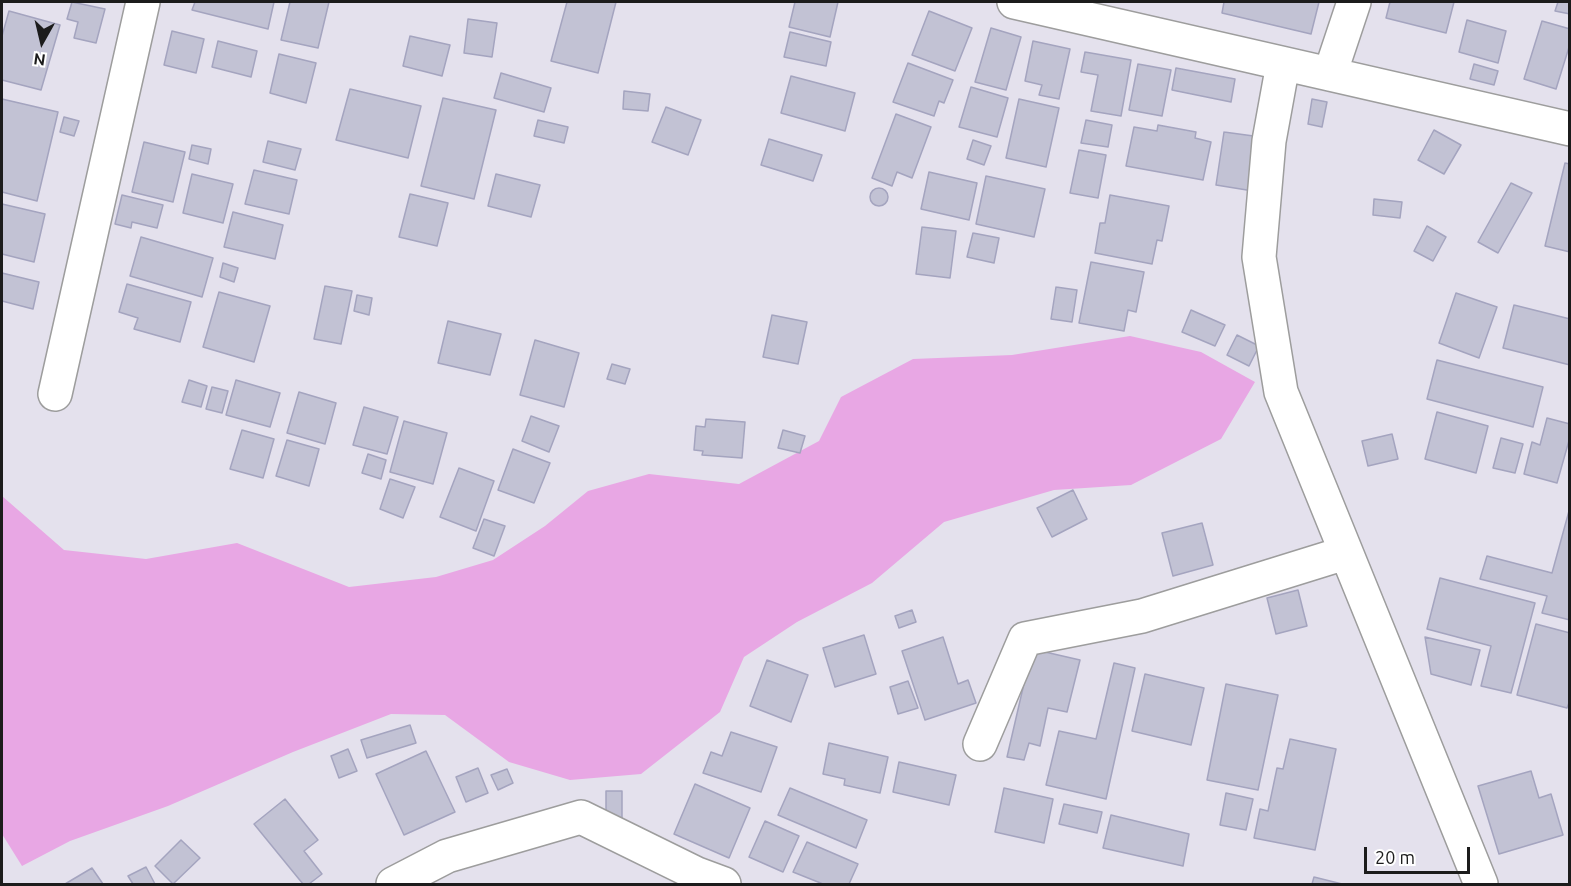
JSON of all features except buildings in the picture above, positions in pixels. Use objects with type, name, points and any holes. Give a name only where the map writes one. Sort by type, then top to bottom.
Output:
[{"type":"street","points":[[55,394],[143,2]]},
{"type":"street","points":[[1014,2],[1569,129]]},
{"type":"street","points":[[1330,74],[1354,2]]},
{"type":"street","points":[[1283,64],[1269,141],[1259,257],[1281,392],[1481,885]]},
{"type":"street","points":[[980,744],[1025,639],[1142,616],[1346,553]]},
{"type":"street","points":[[393,885],[447,856],[581,817],[724,885]]},
{"type":"shaded area","points":[[1130,336],[1201,352],[1255,382],[1221,439],[1131,485],[1054,490],[944,522],[872,583],[797,622],[744,657],[720,712],[641,774],[570,780],[509,762],[445,715],[391,714],[293,752],[168,806],[70,841],[22,866],[2,834],[2,496],[64,550],[146,559],[237,543],[349,587],[436,577],[493,560],[545,526],[588,491],[649,474],[739,484],[819,441],[841,397],[913,359],[1012,355]]}]
